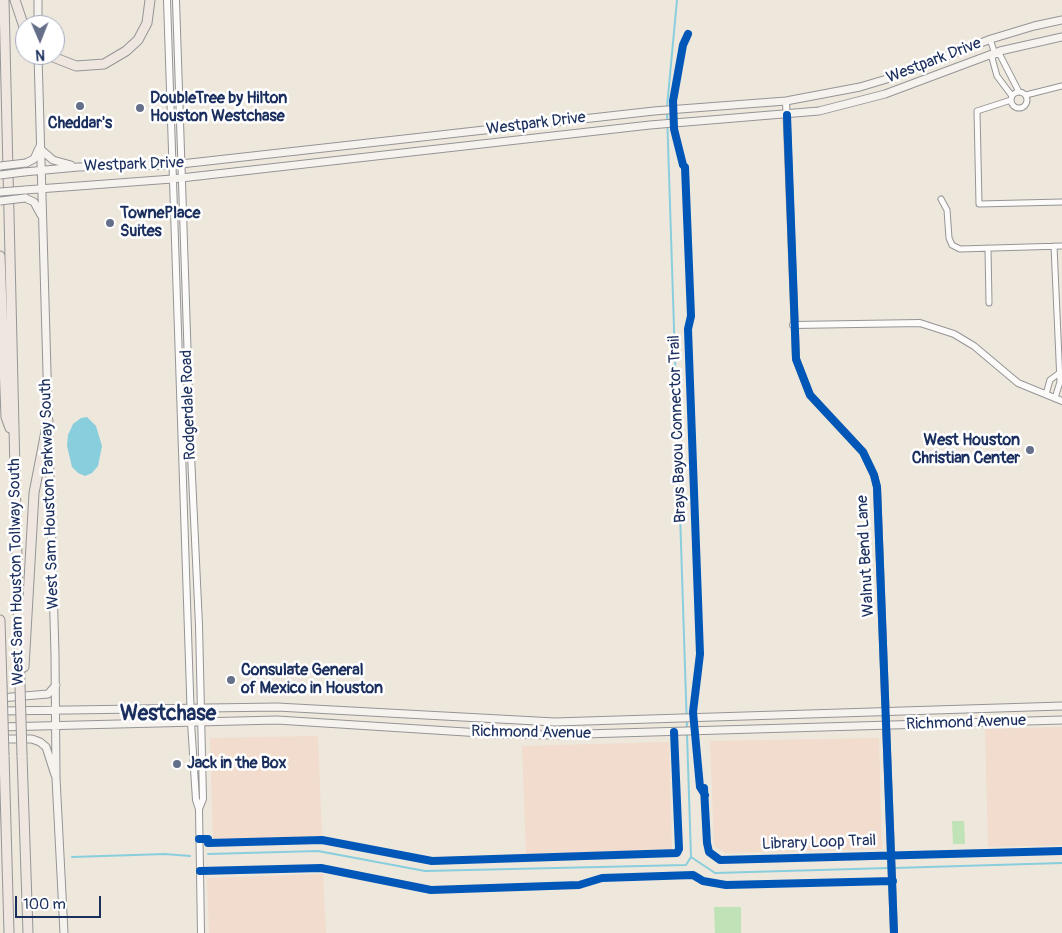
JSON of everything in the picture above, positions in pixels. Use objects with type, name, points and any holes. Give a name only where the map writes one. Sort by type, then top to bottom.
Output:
[{"type":"highway","name":"West Sam Houston Tollway South","points":[[4,0],[13,438],[28,933]]},
{"type":"highway","points":[[15,0],[20,15]]},
{"type":"highway","points":[[65,62],[76,66],[104,64],[126,51],[138,40],[147,23],[150,0]]},
{"type":"highway","points":[[0,256],[6,417],[13,438]]},
{"type":"highway","points":[[21,685],[34,493],[48,421]]},
{"type":"highway","name":"West Sam Houston Tollway South","points":[[0,620],[9,933]]},
{"type":"highway","points":[[0,863],[6,848]]},
{"type":"main road","points":[[38,0],[38,15]]},
{"type":"main road","name":"Westpark Drive","points":[[0,175],[78,167],[172,165],[654,111],[786,101],[860,87],[923,66],[990,40],[1034,26],[1062,20]]},
{"type":"main road","name":"Westpark Drive","points":[[0,192],[25,194],[41,188],[172,180],[650,125],[819,111],[864,100],[995,53],[1062,37]]},
{"type":"main road","name":"West Sam Houston Parkway South","points":[[38,65],[56,685],[56,778],[64,933]]},
{"type":"main road","points":[[923,66],[928,78]]},
{"type":"main road","points":[[860,87],[864,100]]},
{"type":"main road","points":[[0,166],[26,163],[34,159],[39,148],[54,160],[78,167]]},
{"type":"main road","points":[[0,201],[25,194],[34,202],[42,215]]},
{"type":"main road","points":[[0,698],[48,694],[56,685]]},
{"type":"main road","name":"Richmond Avenue","points":[[0,711],[277,707],[555,722],[1062,706]]},
{"type":"main road","points":[[277,707],[277,720]]},
{"type":"main road","points":[[988,708],[988,722]]},
{"type":"main road","points":[[364,724],[365,712]]},
{"type":"main road","points":[[800,714],[801,728]]},
{"type":"main road","points":[[452,731],[453,716]]},
{"type":"main road","points":[[628,719],[628,733]]},
{"type":"main road","name":"Richmond Avenue","points":[[0,727],[277,720],[550,735],[1062,720]]},
{"type":"main road","points":[[550,735],[555,722]]},
{"type":"main road","points":[[0,739],[32,739],[40,742],[46,747],[56,778]]},
{"type":"street","points":[[167,2],[176,2]]},
{"type":"street","name":"Rodgerdale Road","points":[[167,2],[191,722],[196,800],[199,809],[201,933]]},
{"type":"street","name":"Rodgerdale Road","points":[[176,2],[190,455],[199,625],[203,799],[199,809]]},
{"type":"street","points":[[990,40],[995,53],[1000,55],[1018,92],[1026,95],[1062,86]]},
{"type":"street","points":[[995,53],[992,58],[997,76],[1011,98],[1013,106],[1021,108],[1027,102],[1026,95]]},
{"type":"street","points":[[1018,92],[1011,98],[977,111],[979,204],[1062,202]]},
{"type":"street","name":"Walnut Bend Lane","points":[[786,101],[793,325],[796,359],[810,395],[863,452],[876,481],[880,520],[894,933]]},
{"type":"street","points":[[941,199],[947,210],[949,238],[952,245],[960,249],[1062,246]]},
{"type":"street","points":[[793,325],[920,323],[954,334],[974,346],[1018,383],[1059,399],[1060,382],[1058,374],[1054,246]]},
{"type":"street","points":[[988,248],[989,303]]},
{"type":"street","points":[[176,287],[186,286]]},
{"type":"street","points":[[179,367],[188,367]]},
{"type":"street","points":[[1046,394],[1050,380],[1058,374]]},
{"type":"street","points":[[182,455],[190,455]]},
{"type":"street","points":[[184,527],[194,527]]},
{"type":"street","points":[[188,622],[199,625]]},
{"type":"shaded area","points":[[1062,727],[1062,845],[988,847],[985,729]]},
{"type":"shaded area","points":[[318,736],[322,836],[213,840],[210,738]]},
{"type":"shaded area","points":[[879,738],[882,849],[725,853],[714,846],[710,741]]},
{"type":"shaded area","points":[[669,742],[672,850],[526,854],[522,746]]},
{"type":"shaded area","points":[[323,874],[326,933],[209,933],[207,878]]},
{"type":"green space","points":[[952,821],[964,821],[965,844],[953,844]]},
{"type":"green space","points":[[714,907],[741,907],[741,933],[715,933]]},
{"type":"water","points":[[87,417],[96,426],[102,446],[98,466],[92,473],[85,476],[78,473],[72,467],[67,446],[68,435],[73,424],[81,418]]},
{"type":"waterway","points":[[667,107],[677,0]]},
{"type":"waterway","points":[[667,112],[687,729]]},
{"type":"waterway","points":[[208,854],[318,851],[425,871],[686,865],[691,857],[687,734]]},
{"type":"waterway","points":[[72,857],[165,854],[190,856]]},
{"type":"waterway","points":[[691,857],[715,873],[889,868]]},
{"type":"waterway","points":[[894,868],[1062,863]]},
{"type":"cycle path","name":"Brays Bayou Connector Trail","points":[[688,34],[683,45],[673,101],[674,129],[685,167],[691,316],[688,329],[700,654],[693,712],[700,787],[705,795]]},
{"type":"cycle path","points":[[787,115],[796,359],[810,395],[863,452],[874,475],[877,487],[894,933]]},
{"type":"cycle path","points":[[199,839],[208,839],[208,843],[322,840],[432,861],[677,853],[679,849],[674,732]]},
{"type":"cycle path","name":"Library Loop Trail","points":[[704,788],[707,843],[709,852],[720,860],[1062,851]]},
{"type":"cycle path","points":[[200,871],[321,868],[431,890],[579,885],[602,878],[693,875],[703,881],[726,885],[893,881]]},
{"type":"place","name":"Cheddar's","points":[[80,106]]},
{"type":"place","name":"DoubleTree by Hilton Houston Westchase","points":[[140,108]]},
{"type":"place","name":"TownePlace Suites","points":[[110,223]]},
{"type":"place","name":"West Houston Christian Center","points":[[1030,450]]},
{"type":"place","name":"Consulate General of Mexico in Houston","points":[[231,680]]},
{"type":"place","name":"Jack in the Box","points":[[177,764]]},
{"type":"district","name":"Westchase","points":[[168,715]]}]
